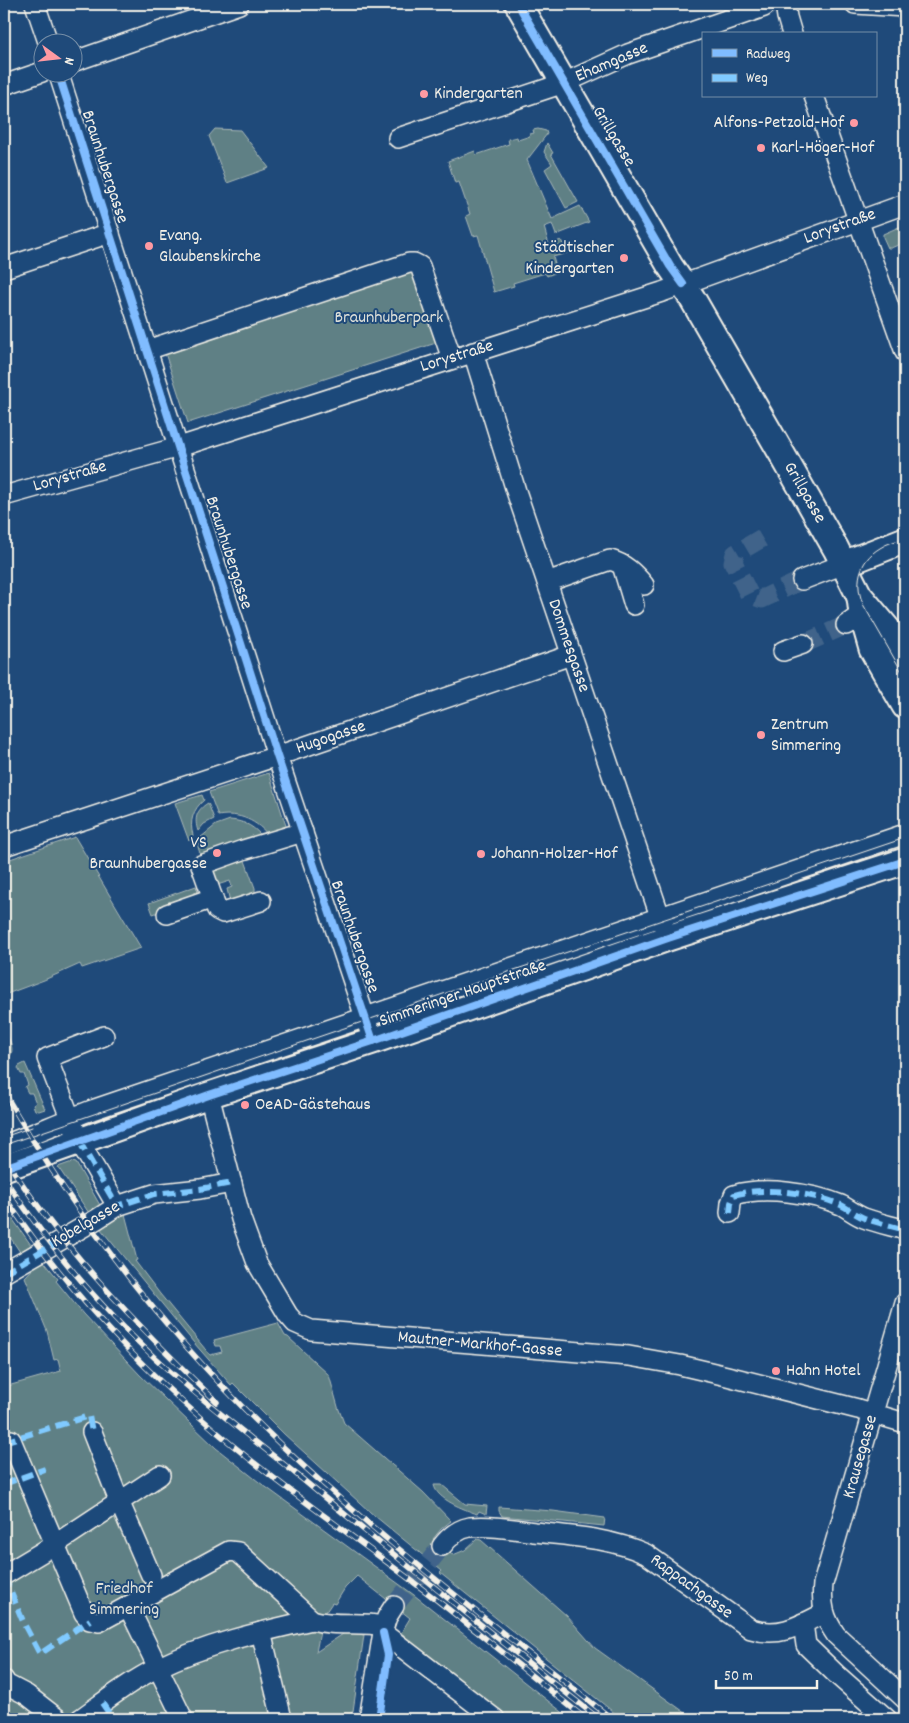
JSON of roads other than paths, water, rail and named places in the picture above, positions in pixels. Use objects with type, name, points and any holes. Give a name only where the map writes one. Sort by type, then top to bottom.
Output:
[{"type":"main road","name":"Grillgasse","points":[[518,4],[670,266],[683,284],[844,564],[872,649],[905,706]]},
{"type":"main road","points":[[844,564],[905,540]]},
{"type":"main road","name":"Grillgasse","points":[[861,611],[890,632],[905,658]]},
{"type":"main road","name":"Simmeringer Hauptstraße","points":[[4,1168],[209,1095],[373,1041],[664,928],[905,861]]},
{"type":"street","points":[[35,4],[45,32]]},
{"type":"street","points":[[82,59],[239,4]]},
{"type":"street","name":"Ehamgasse","points":[[398,138],[564,83],[628,54],[764,7],[767,4]]},
{"type":"street","points":[[785,4],[786,17],[791,32]]},
{"type":"street","points":[[855,4],[905,7]]},
{"type":"street","points":[[4,85],[32,75]]},
{"type":"street","name":"Braunhubergasse","points":[[61,82],[277,756],[373,1041]]},
{"type":"street","points":[[815,98],[905,352]]},
{"type":"street","name":"Lorystraße","points":[[4,496],[179,447],[452,359],[683,284],[905,204]]},
{"type":"street","points":[[4,268],[110,232]]},
{"type":"street","points":[[147,350],[409,263],[414,263],[420,266],[452,359]]},
{"type":"street","name":"Dommesgasse","points":[[473,352],[520,478],[547,582],[664,928]]},
{"type":"street","points":[[802,580],[844,564]]},
{"type":"street","points":[[547,582],[609,567],[631,569],[644,585]]},
{"type":"street","points":[[609,567],[634,605]]},
{"type":"street","name":"Grillgasse","points":[[861,611],[905,677]]},
{"type":"street","points":[[783,651],[803,644]]},
{"type":"street","name":"Hugogasse","points":[[4,846],[277,756],[571,655]]},
{"type":"street","points":[[261,901],[223,914],[217,910],[201,865],[234,852],[303,832]]},
{"type":"street","points":[[4,1145],[70,1118],[365,1017],[664,928],[905,834]]},
{"type":"street","points":[[167,914],[213,898]]},
{"type":"street","points":[[104,1036],[47,1058],[79,1141],[117,1206]]},
{"type":"street","name":"Mautner-Markhof-Gasse","points":[[209,1095],[241,1219],[257,1263],[295,1323],[311,1330],[629,1356],[680,1365],[873,1413],[905,1423]]},
{"type":"street","points":[[4,1137],[37,1125],[70,1118]]},
{"type":"street","name":"Kobelgasse","points":[[4,1273],[97,1220],[117,1206],[154,1194],[232,1183]]},
{"type":"street","points":[[730,1213],[730,1203],[734,1195],[743,1192],[803,1194],[840,1205],[863,1218],[905,1230]]},
{"type":"street","name":"Krausegasse","points":[[824,1613],[822,1603],[824,1584],[905,1302]]},
{"type":"street","points":[[92,1432],[151,1575]]},
{"type":"street","points":[[11,1440],[54,1545],[84,1613],[90,1620],[99,1622],[229,1551],[238,1552],[312,1620],[321,1623],[369,1623],[384,1629],[495,1719]]},
{"type":"street","points":[[4,1575],[54,1545],[160,1475]]},
{"type":"street","name":"Rappachgasse","points":[[442,1546],[450,1536],[459,1530],[470,1527],[503,1528],[608,1541],[631,1547],[646,1554],[751,1629],[773,1633],[803,1623],[824,1613]]},
{"type":"street","points":[[128,1606],[182,1719]]},
{"type":"street","points":[[369,1719],[384,1629],[387,1617],[394,1606]]},
{"type":"street","points":[[824,1613],[828,1625],[849,1648],[905,1699]]},
{"type":"street","points":[[80,1719],[119,1690],[158,1668],[200,1650],[261,1632],[312,1620]]},
{"type":"street","points":[[803,1623],[806,1645],[887,1719]]},
{"type":"street","points":[[261,1632],[282,1719]]},
{"type":"street","points":[[4,1680],[6,1684],[27,1695],[58,1719]]},
{"type":"tunnel","points":[[762,538],[735,554],[733,562],[749,594],[762,599],[802,580]]},
{"type":"tunnel","points":[[803,644],[846,625]]},
{"type":"tunnel","points":[[394,1606],[442,1546]]},
{"type":"tram line","points":[[905,538],[886,545],[873,553],[863,567],[859,582],[859,590],[864,606],[905,677]]},
{"type":"tram line","points":[[4,1145],[905,838]]},
{"type":"tram line","points":[[4,1137],[32,1127]]},
{"type":"railway","points":[[4,1092],[63,1187],[95,1233],[164,1321],[239,1404],[319,1480],[400,1550],[612,1719]]},
{"type":"railway","points":[[4,1156],[76,1255],[131,1316],[217,1402]]},
{"type":"railway","points":[[4,1178],[20,1202],[74,1272],[113,1317],[155,1358],[207,1403],[599,1719]]},
{"type":"railway","points":[[4,1196],[25,1227],[71,1286],[96,1315],[175,1395],[251,1460],[424,1590],[586,1719]]},
{"type":"place","name":"Kindergarten","points":[[424,94]]},
{"type":"place","name":"Alfons-Petzold-Hof","points":[[854,123]]},
{"type":"place","name":"Karl-Höger-Hof","points":[[761,148]]},
{"type":"place","name":"Evang. Glaubenskirche","points":[[149,246]]},
{"type":"place","name":"Städtischer Kindergarten","points":[[624,258]]},
{"type":"place","name":"Zentrum Simmering","points":[[761,735]]},
{"type":"place","name":"VS Braunhubergasse","points":[[217,853]]},
{"type":"place","name":"Johann-Holzer-Hof","points":[[481,854]]},
{"type":"place","name":"OeAD-Gästehaus","points":[[245,1105]]},
{"type":"place","name":"Hahn Hotel","points":[[776,1371]]},
{"type":"park label","name":"Braunhuberpark","points":[[389,318]]},
{"type":"park label","name":"Friedhof Simmering","points":[[124,1599]]}]
